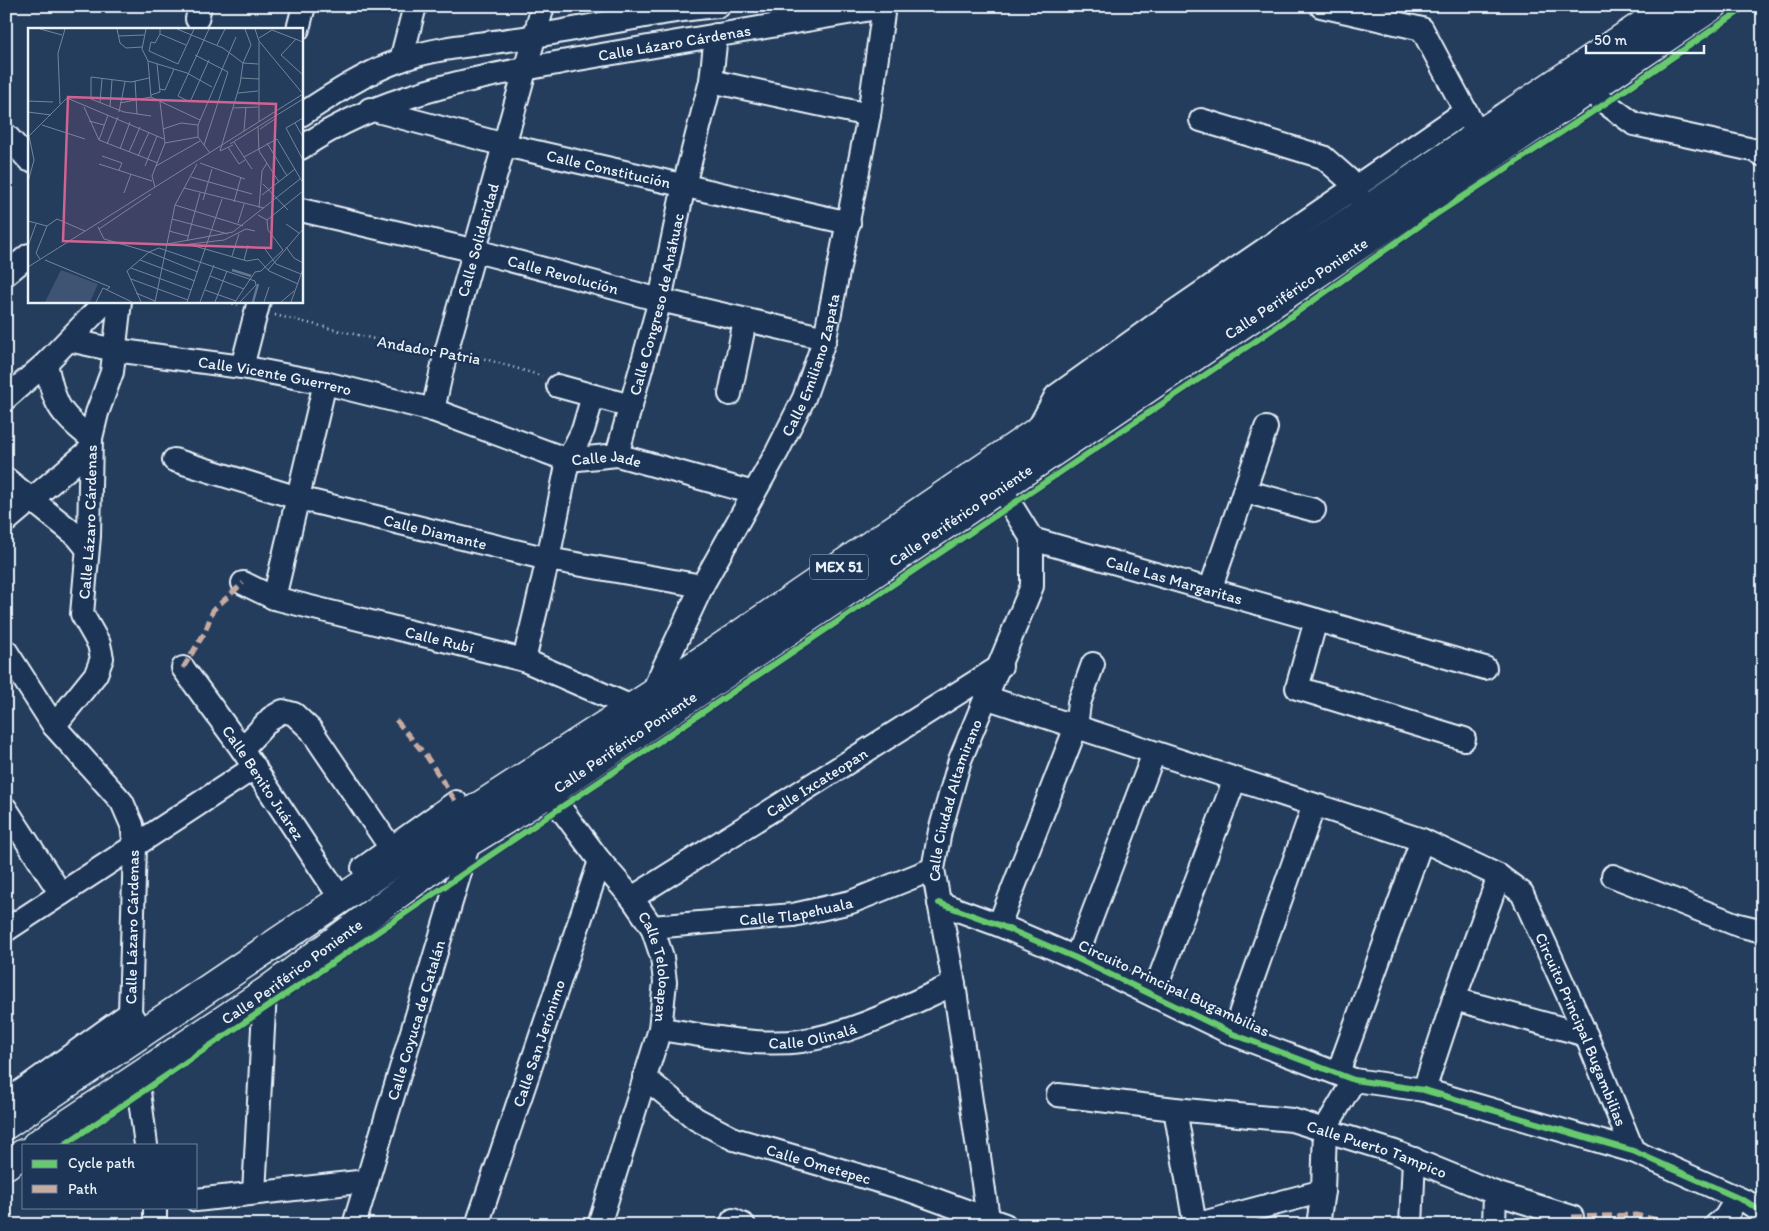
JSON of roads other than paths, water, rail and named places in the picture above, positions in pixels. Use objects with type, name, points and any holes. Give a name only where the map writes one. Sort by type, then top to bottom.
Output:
[{"type":"main road","name":"Calle Periférico Poniente","points":[[6,1125],[75,1065],[136,1023],[338,894],[395,854],[467,829],[549,793],[1001,489],[1365,211],[1472,123],[1670,6]]},
{"type":"main road","name":"Calle Periférico Poniente","points":[[37,1144],[265,992],[467,829],[642,701],[1036,432],[1365,211],[1588,90],[1713,6]]},
{"type":"main road","points":[[6,1165],[22,1154]]},
{"type":"street","points":[[298,28],[304,6]]},
{"type":"street","points":[[401,60],[415,6]]},
{"type":"street","name":"Calle Solidaridad","points":[[433,410],[445,356],[476,251],[543,6]]},
{"type":"street","points":[[302,114],[357,80],[401,60],[444,50],[535,36],[673,8],[719,6]]},
{"type":"street","points":[[1321,6],[1422,29],[1472,123]]},
{"type":"street","name":"Calle Lázaro Cárdenas","points":[[302,147],[328,129],[370,110],[421,93],[525,69],[883,7]]},
{"type":"street","name":"Calle Emiliano Zapata","points":[[642,701],[702,586],[777,452],[804,398],[825,338],[849,223],[868,116],[883,7]]},
{"type":"street","name":"Calle Congreso de Anáhuac","points":[[617,455],[660,300],[684,186],[711,81],[716,35]]},
{"type":"street","points":[[711,81],[868,116]]},
{"type":"street","points":[[1588,90],[1634,124],[1753,150],[1763,155]]},
{"type":"street","name":"Calle Constitución","points":[[370,110],[505,145],[849,223]]},
{"type":"street","points":[[1201,120],[1323,157],[1348,179],[1365,211]]},
{"type":"street","points":[[6,135],[28,159]]},
{"type":"street","name":"Calle Revolución","points":[[302,210],[476,251],[745,321],[825,338]]},
{"type":"street","points":[[6,274],[28,256]]},
{"type":"street","points":[[6,398],[46,363],[105,302]]},
{"type":"street","name":"Calle Lázaro Cárdenas","points":[[54,726],[96,674],[102,658],[99,644],[82,614],[86,547],[89,536],[91,444],[112,372],[120,302]]},
{"type":"street","points":[[242,367],[258,306]]},
{"type":"street","points":[[730,394],[745,321]]},
{"type":"street","name":"Calle Vicente Guerrero","points":[[69,340],[115,350],[242,367],[325,383],[433,410]]},
{"type":"street","points":[[6,521],[91,444],[67,420],[52,396],[46,363]]},
{"type":"street","points":[[274,598],[325,383]]},
{"type":"street","points":[[558,386],[631,406]]},
{"type":"street","points":[[524,660],[548,559],[568,460],[583,430],[593,396]]},
{"type":"street","name":"Calle Jade","points":[[433,410],[568,460],[617,455],[754,493]]},
{"type":"street","points":[[1210,590],[1266,428]]},
{"type":"street","name":"Calle Diamante","points":[[174,460],[298,498],[548,559],[702,586]]},
{"type":"street","points":[[6,479],[77,536],[86,547]]},
{"type":"street","points":[[1001,489],[1032,539]]},
{"type":"street","points":[[1244,491],[1314,510]]},
{"type":"street","name":"Calle Las Margaritas","points":[[1032,539],[1485,668]]},
{"type":"street","name":"Calle Ciudad Altamirano","points":[[996,1221],[934,870],[940,831],[960,760],[1001,666],[1032,586],[1032,539]]},
{"type":"street","name":"Calle Rubí","points":[[243,583],[274,598],[524,660],[642,701]]},
{"type":"street","points":[[1316,620],[1297,688],[1464,739]]},
{"type":"street","name":"Calle Lázaro Cárdenas","points":[[6,651],[54,726],[122,802],[132,825],[135,846],[136,1023]]},
{"type":"street","points":[[999,925],[1076,727],[1079,703],[1093,664]]},
{"type":"street","name":"Calle Ixcateopan","points":[[632,898],[1001,666]]},
{"type":"street","name":"Calle Benito Juárez","points":[[183,668],[248,758],[338,894]]},
{"type":"street","name":"Circuito Principal Bugambilias","points":[[986,697],[1422,840],[1499,876],[1522,893],[1586,1035],[1633,1151]]},
{"type":"street","points":[[6,930],[135,846],[248,758],[271,718],[283,711],[294,714],[311,730],[395,854]]},
{"type":"street","points":[[1076,958],[1154,752]]},
{"type":"street","points":[[1153,996],[1235,779]]},
{"type":"street","name":"Calle Teloloapan","points":[[549,793],[600,861],[632,898],[652,927],[662,957],[665,982],[660,1028],[599,1225]]},
{"type":"street","points":[[1233,1034],[1314,805]]},
{"type":"street","points":[[6,809],[61,894]]},
{"type":"street","name":"Calle Coyuca de Catalán","points":[[354,1225],[467,829]]},
{"type":"street","points":[[1318,1225],[1323,1191],[1325,1129],[1346,1076],[1422,840]]},
{"type":"street","name":"Calle San Jerónimo","points":[[476,1225],[600,861]]},
{"type":"street","name":"Calle Tlapehuala","points":[[652,927],[793,915],[851,902],[934,870]]},
{"type":"street","points":[[1424,1090],[1454,999],[1499,876]]},
{"type":"street","points":[[1613,876],[1738,926],[1763,931]]},
{"type":"street","name":"Circuito Principal Bugambilias","points":[[939,902],[1076,958],[1233,1034],[1346,1076],[1424,1090],[1633,1151]]},
{"type":"street","name":"Calle Olinalá","points":[[660,1028],[747,1041],[800,1041],[868,1023],[954,984]]},
{"type":"street","points":[[254,1194],[265,992]]},
{"type":"street","points":[[1454,999],[1586,1035]]},
{"type":"street","points":[[6,1102],[75,1065]]},
{"type":"street","points":[[137,1077],[146,1144]]},
{"type":"street","name":"Calle Ometepec","points":[[644,1077],[696,1119],[734,1139],[909,1190],[996,1221]]},
{"type":"street","name":"Calle Puerto Tampico","points":[[1058,1095],[1292,1120],[1414,1159],[1496,1194],[1572,1221]]},
{"type":"street","points":[[1175,1109],[1195,1225],[1323,1191]]},
{"type":"street","points":[[1633,1151],[1736,1198],[1763,1213]]},
{"type":"street","points":[[1411,1225],[1414,1159]]},
{"type":"street","points":[[198,1200],[367,1181]]},
{"type":"street","points":[[1494,1225],[1496,1194]]},
{"type":"street","points":[[1716,1225],[1725,1218],[1736,1198]]},
{"type":"street","points":[[155,1208],[155,1225]]}]
